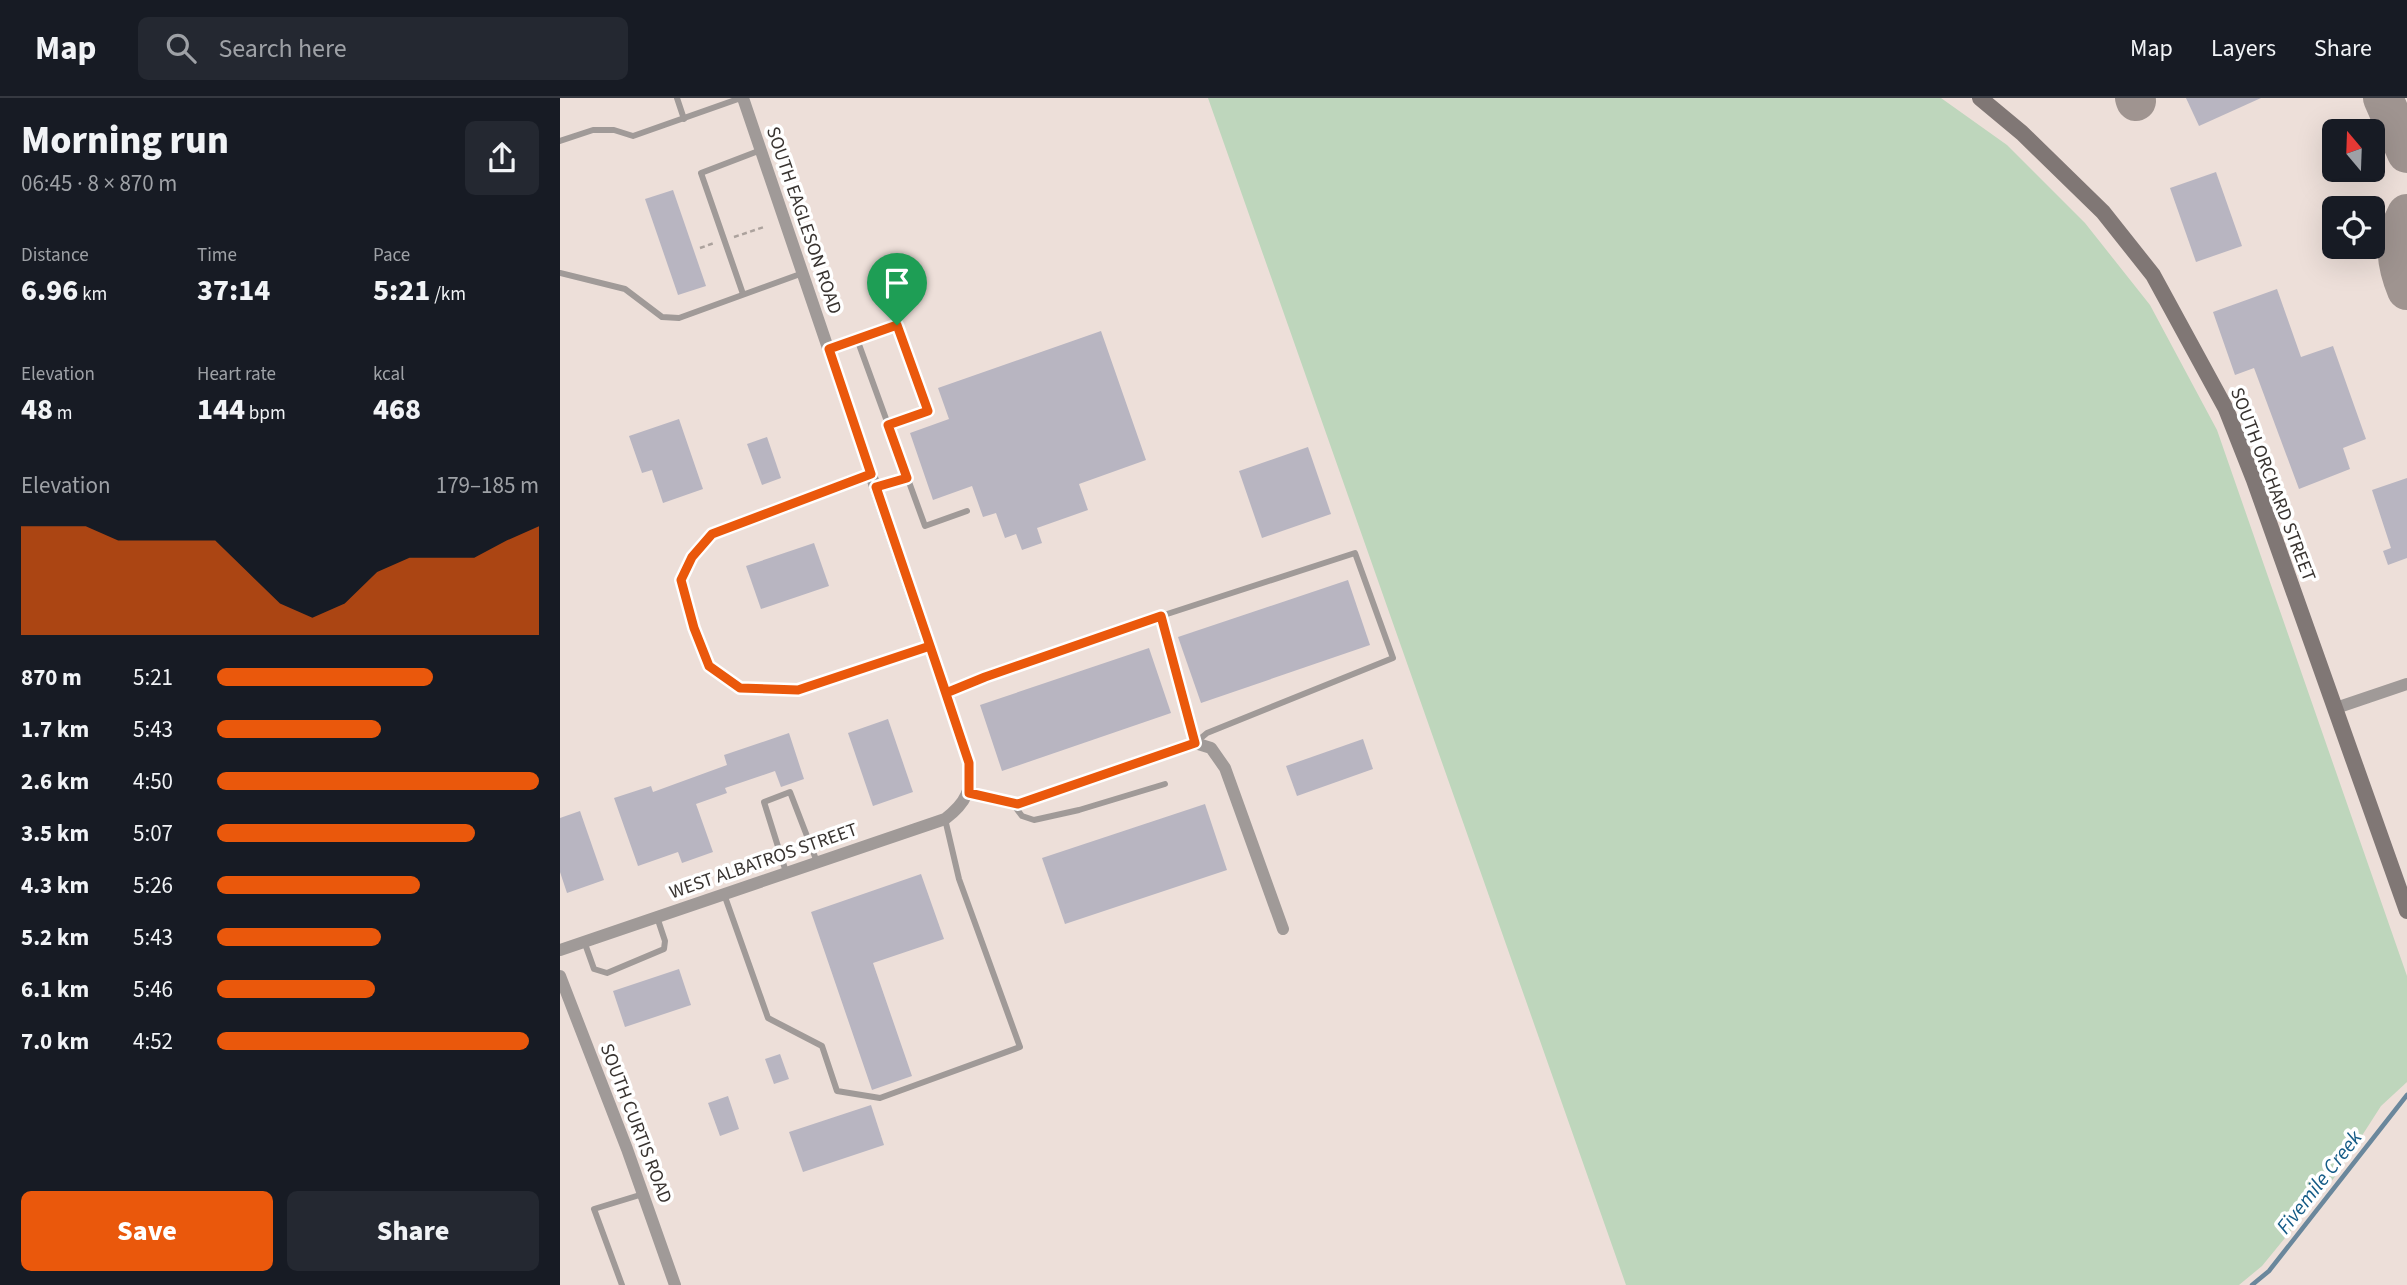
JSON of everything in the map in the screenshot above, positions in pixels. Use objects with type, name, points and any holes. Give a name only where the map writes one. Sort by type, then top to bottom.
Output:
[{"type":"main road","name":"SOUTH ORCHARD STREET","points":[[1980,98],[2022,133],[2103,212],[2153,275],[2226,409],[2407,911]]},
{"type":"street","name":"SOUTH EAGLESON ROAD","points":[[742,98],[969,763],[969,793]]},
{"type":"street","points":[[2336,708],[2407,684]]},
{"type":"street","points":[[969,793],[1018,804],[1195,743],[1211,748],[1225,768],[1283,929]]},
{"type":"street","name":"WEST ALBATROS STREET","points":[[560,950],[945,819],[959,808],[969,793]]},
{"type":"street","name":"SOUTH CURTIS ROAD","points":[[560,976],[676,1285]]},
{"type":"lane","points":[[677,98],[684,119]]},
{"type":"lane","points":[[560,141],[593,130],[614,130],[633,136],[742,98]]},
{"type":"lane","points":[[743,295],[701,173],[761,150]]},
{"type":"lane","points":[[560,273],[625,289],[662,317],[679,318],[803,273]]},
{"type":"lane","points":[[829,349],[897,325],[928,411],[888,425]]},
{"type":"lane","points":[[857,339],[925,526],[967,511]]},
{"type":"lane","points":[[871,474],[712,534],[692,557],[681,580],[694,628],[709,666],[740,688],[798,690],[930,646]]},
{"type":"lane","points":[[876,487],[907,478]]},
{"type":"lane","points":[[946,693],[1161,616],[1355,553],[1393,658],[1207,733],[1195,743],[1161,616]]},
{"type":"lane","points":[[1012,803],[1022,816],[1034,820],[1079,810],[1165,784]]},
{"type":"lane","points":[[786,873],[764,802],[790,792],[817,862]]},
{"type":"lane","points":[[724,894],[768,1018],[822,1046],[837,1091],[880,1098],[1020,1047],[959,878],[945,819]]},
{"type":"lane","points":[[584,941],[594,969],[607,973],[663,949],[665,941],[657,917]]},
{"type":"lane","points":[[622,1285],[594,1209],[643,1194]]},
{"type":"path","points":[[732,238],[764,227]]},
{"type":"path","points":[[700,248],[714,243]]},
{"type":"green space","points":[[1208,98],[1941,98],[2007,145],[2085,223],[2150,305],[2217,430],[2407,976],[2407,1082],[2381,1106],[2338,1173],[2262,1266],[2239,1285],[1626,1285]]},
{"type":"building","points":[[2186,98],[2261,98],[2199,126]]},
{"type":"building","points":[[2216,172],[2242,246],[2196,262],[2170,188]]},
{"type":"building","points":[[673,190],[706,286],[678,295],[645,199]]},
{"type":"building","points":[[2277,289],[2301,357],[2333,346],[2366,439],[2343,448],[2350,469],[2299,489],[2254,368],[2235,375],[2213,312]]},
{"type":"building","points":[[1101,331],[1146,460],[1079,484],[1088,510],[1037,528],[1042,543],[1022,550],[1016,534],[1005,538],[996,513],[983,517],[972,486],[933,500],[910,433],[949,419],[938,388]]},
{"type":"building","points":[[679,419],[703,489],[663,503],[652,470],[642,473],[629,436]]},
{"type":"building","points":[[767,437],[781,478],[762,485],[747,444]]},
{"type":"building","points":[[1308,447],[1331,514],[1262,538],[1239,471]]},
{"type":"building","points":[[2407,478],[2407,558],[2388,565],[2383,551],[2391,548],[2372,490]]},
{"type":"building","points":[[814,543],[829,586],[761,609],[746,566]]},
{"type":"building","points":[[1348,580],[1370,645],[1201,703],[1178,637]]},
{"type":"building","points":[[1149,648],[1171,713],[1002,771],[980,705]]},
{"type":"building","points":[[888,719],[913,792],[873,806],[848,733]]},
{"type":"building","points":[[789,733],[804,779],[781,787],[775,771],[725,788],[727,793],[696,804],[713,852],[682,863],[678,852],[638,866],[614,798],[651,786],[653,792],[727,765],[724,755]]},
{"type":"building","points":[[1363,739],[1373,769],[1297,796],[1286,766]]},
{"type":"building","points":[[1205,804],[1227,870],[1065,924],[1042,858]]},
{"type":"building","points":[[580,811],[604,880],[567,893],[560,872],[560,818]]},
{"type":"building","points":[[921,874],[944,939],[873,963],[912,1076],[872,1090],[811,912]]},
{"type":"building","points":[[679,969],[691,1005],[625,1027],[613,991]]},
{"type":"building","points":[[780,1054],[789,1079],[774,1084],[765,1059]]},
{"type":"building","points":[[728,1096],[739,1129],[720,1136],[708,1103]]},
{"type":"building","points":[[871,1105],[884,1145],[803,1172],[789,1132]]},
{"type":"waterway","name":"Fivemile Creek","points":[[2252,1285],[2269,1271],[2407,1095]]},
{"type":"taxiway","points":[[2383,98],[2407,153]]},
{"type":"taxiway","points":[[2407,214],[2398,242],[2400,270],[2407,290]]},
{"type":"route","points":[[897,325],[928,411],[888,425],[907,478],[876,487],[946,693],[1161,616],[1195,743],[1018,804],[969,793],[969,763],[930,646],[798,690],[740,688],[709,666],[694,628],[681,580],[692,557],[712,534],[871,474],[829,349],[897,325]]}]
